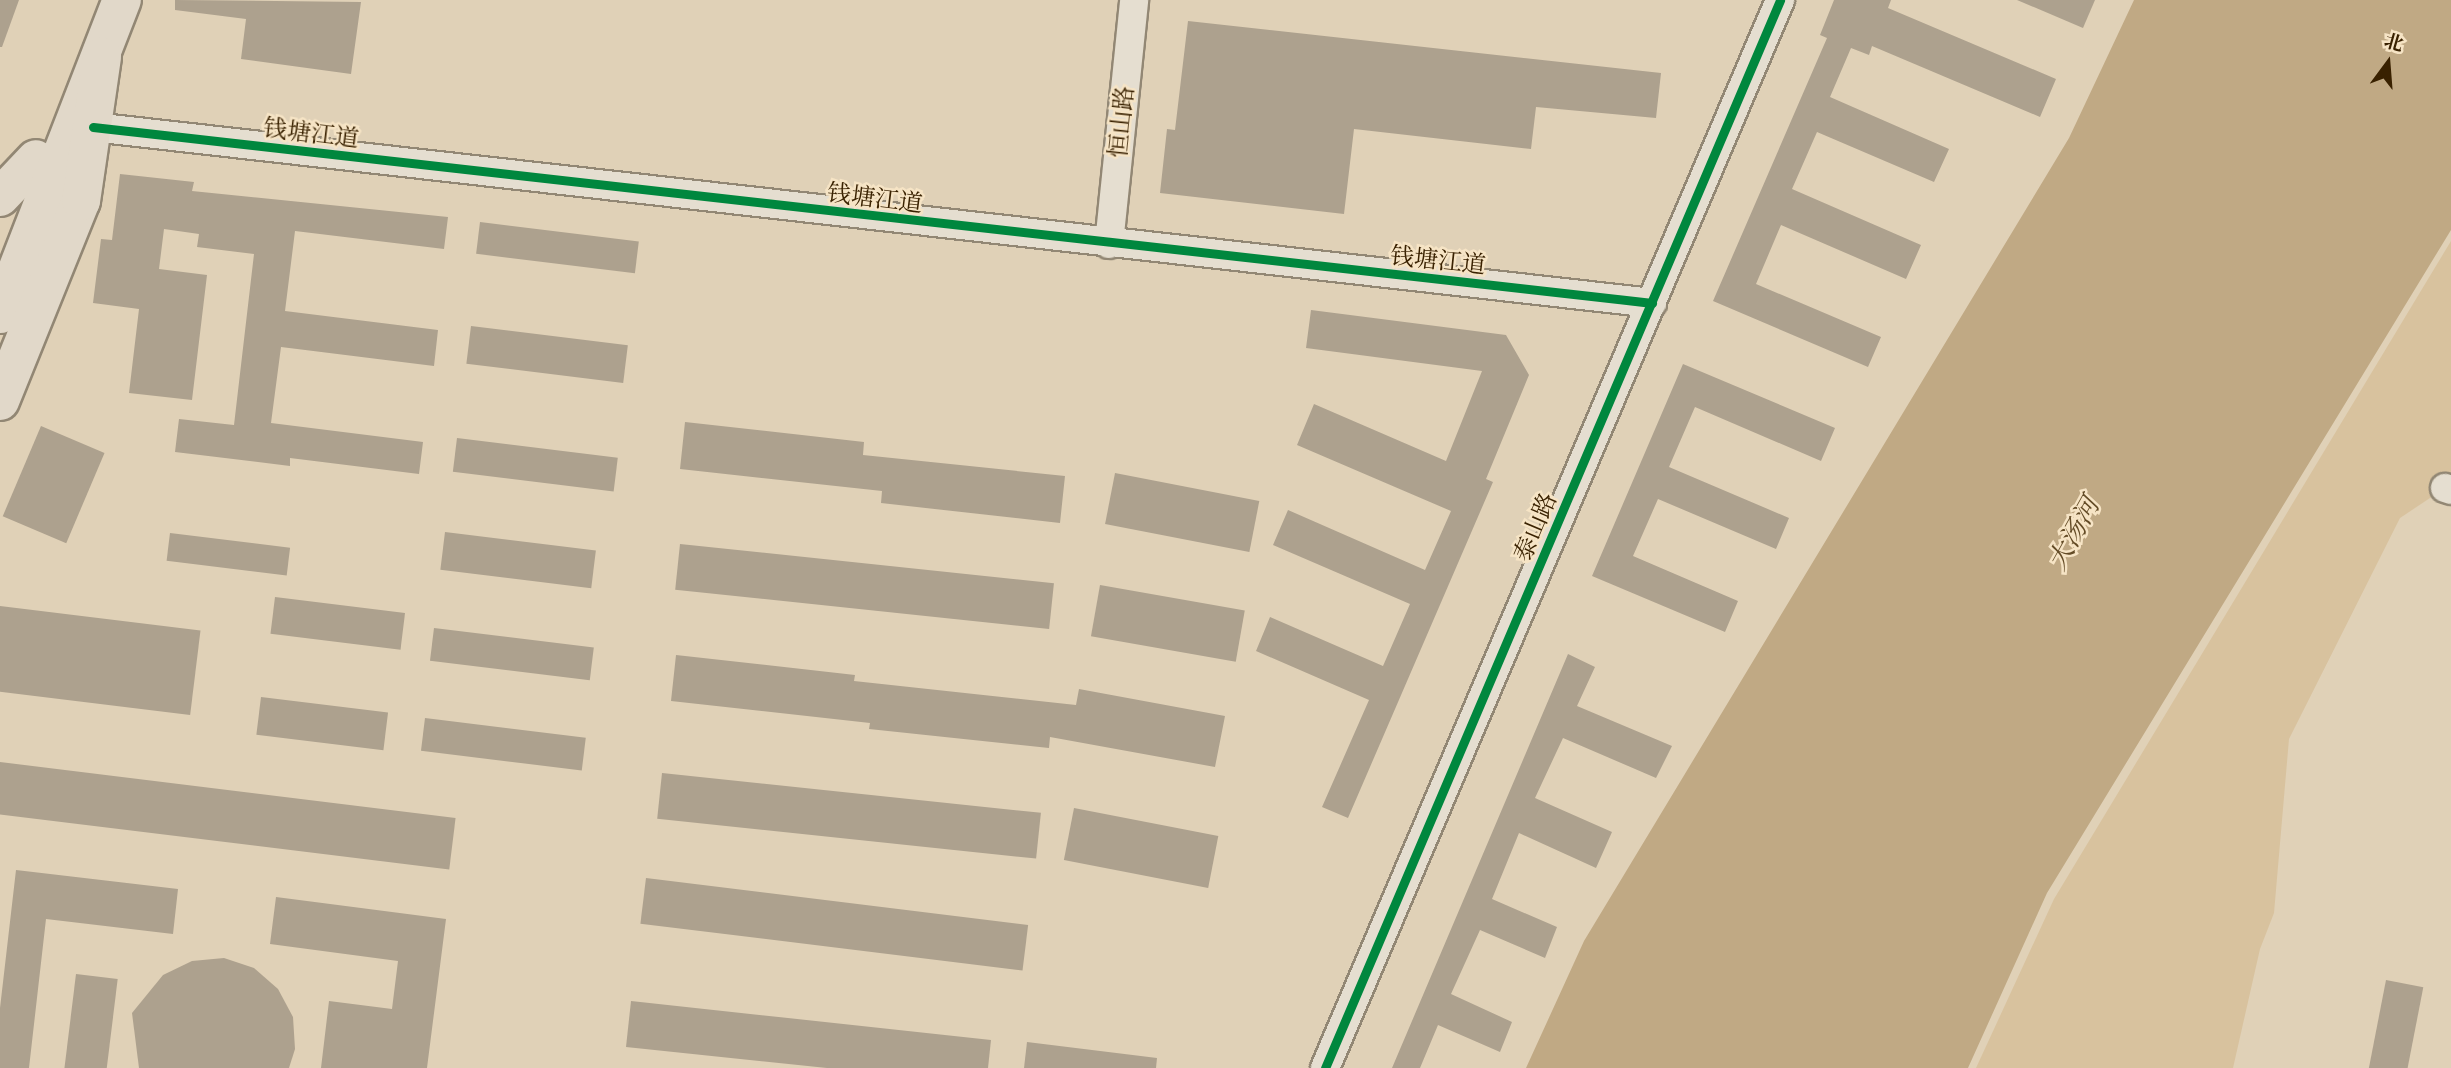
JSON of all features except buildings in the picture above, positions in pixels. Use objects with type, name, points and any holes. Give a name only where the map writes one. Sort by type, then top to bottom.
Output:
[{"type":"highway","points":[[0,314],[7,264],[36,159],[98,0]]},
{"type":"highway","points":[[7,264],[102,57],[122,0]]},
{"type":"highway","points":[[0,401],[81,201],[102,57]]},
{"type":"highway","points":[[0,197],[36,159]]},
{"type":"street","name":"恒山路","points":[[1109,244],[1134,0]]},
{"type":"street","name":"泰山路","points":[[1325,1068],[1780,0]]},
{"type":"street","name":"钱塘江道","points":[[93,127],[1109,244],[1652,303]]},
{"type":"shaded area","points":[[2451,241],[2451,478],[2445,488],[2400,518],[2289,739],[2274,913],[2260,949],[2233,1068],[1976,1068],[2054,899]]},
{"type":"water","name":"大汤河","points":[[2134,0],[2451,0],[2451,230],[2047,893],[1968,1068],[1526,1068],[1584,941],[2069,138]]},
{"type":"cycle path","points":[[1325,1068],[1780,0]]},
{"type":"cycle path","points":[[93,127],[1652,303]]}]
